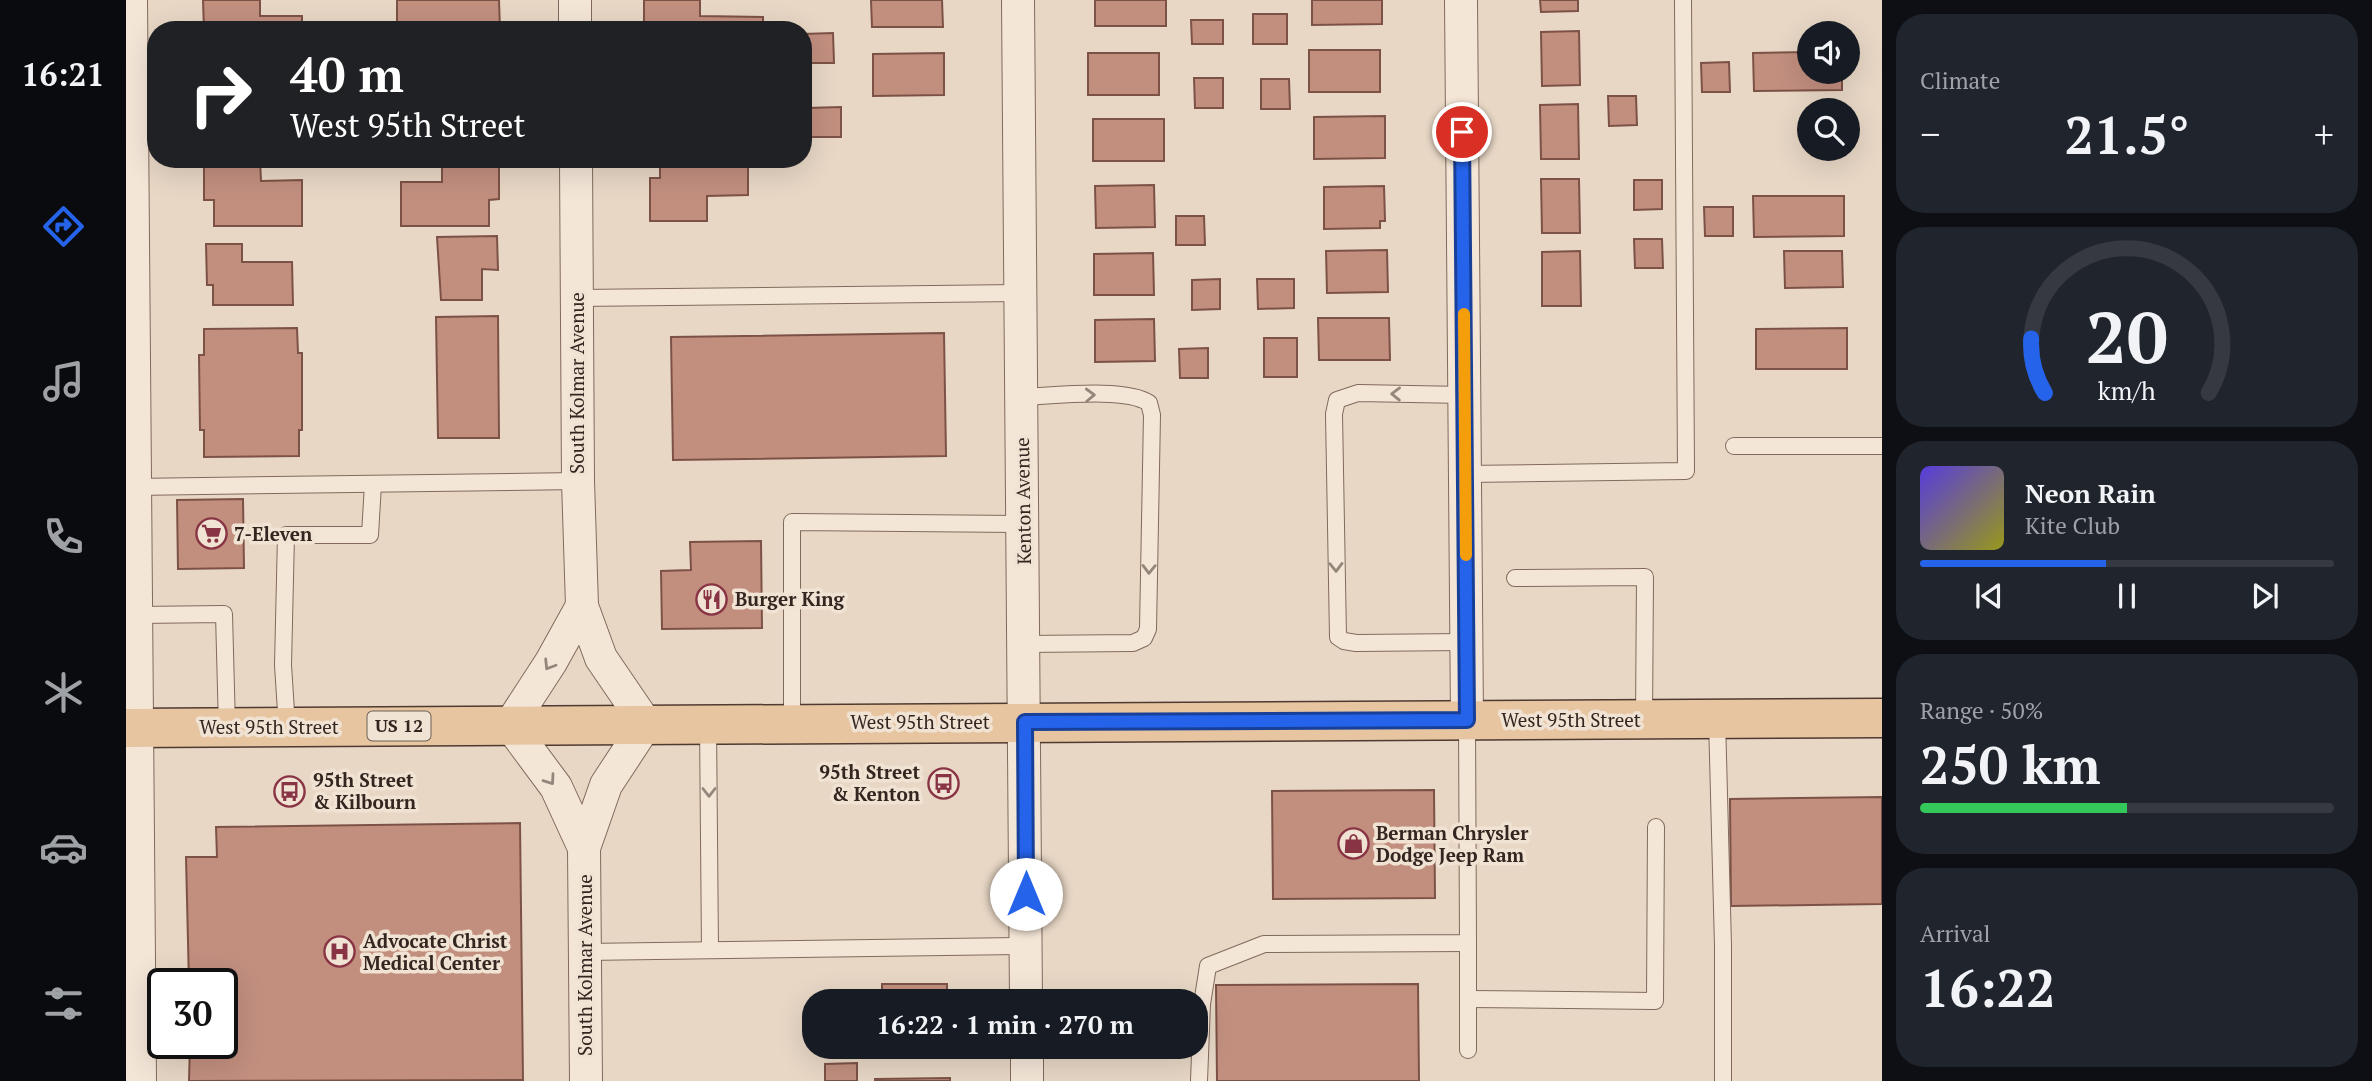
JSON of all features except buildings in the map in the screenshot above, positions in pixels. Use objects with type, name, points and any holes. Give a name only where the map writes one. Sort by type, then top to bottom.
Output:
[{"type":"main road","name":"West 95th Street","points":[[132,728],[1882,719]]},
{"type":"street","points":[[131,0],[131,487],[136,615],[132,728],[141,1081]]},
{"type":"street","points":[[575,0],[575,21]]},
{"type":"street","name":"Kenton Avenue","points":[[1018,0],[1026,989]]},
{"type":"street","points":[[1461,0],[1467,720]]},
{"type":"street","name":"South Kolmar Avenue","points":[[576,168],[578,481],[582,606],[601,659],[646,724],[606,785],[584,848],[586,1081]]},
{"type":"street","points":[[510,725],[551,662],[582,606]]},
{"type":"street","name":"South Kolmar Avenue","points":[[510,725],[556,787],[584,848]]},
{"type":"street","points":[[1027,1059],[1027,1081]]},
{"type":"lane","points":[[1465,474],[1686,471],[1683,0]]},
{"type":"lane","points":[[577,298],[1021,293]]},
{"type":"lane","points":[[1465,395],[1358,393],[1337,400],[1334,414],[1338,637],[1356,643],[1466,642]]},
{"type":"lane","points":[[1022,397],[1123,394],[1140,397],[1149,403],[1152,415],[1149,629],[1144,638],[1133,643],[1024,644]]},
{"type":"lane","points":[[1734,446],[1882,446]]},
{"type":"lane","points":[[131,487],[578,481]]},
{"type":"lane","points":[[287,727],[283,665],[286,535],[370,535],[373,484]]},
{"type":"lane","points":[[792,723],[792,522],[1023,524]]},
{"type":"lane","points":[[1516,578],[1644,577],[1644,720]]},
{"type":"lane","points":[[136,615],[224,614],[227,727]]},
{"type":"lane","points":[[1717,719],[1723,946],[1723,1081]]},
{"type":"lane","points":[[1467,720],[1468,1050]]},
{"type":"lane","points":[[708,724],[710,950]]},
{"type":"lane","points":[[1469,999],[1655,1001],[1656,827]]},
{"type":"lane","points":[[1199,1081],[1202,1004],[1208,966],[1264,944],[1468,943]]},
{"type":"lane","points":[[585,951],[1026,946]]},
{"type":"slow traffic","points":[[1464,314],[1466,555]]},
{"type":"place","name":"7-Eleven","points":[[211,534]]},
{"type":"place","name":"Burger King","points":[[712,599]]},
{"type":"place","name":"95th Street & Kenton","points":[[943,783]]},
{"type":"place","name":"95th Street & Kilbourn","points":[[290,791]]},
{"type":"place","name":"Berman Chrysler Dodge Jeep Ram","points":[[1353,844]]},
{"type":"place","name":"Advocate Christ Medical Center","points":[[340,952]]},
{"type":"route","points":[[1026,894],[1025,722],[1467,720],[1462,132]]}]
